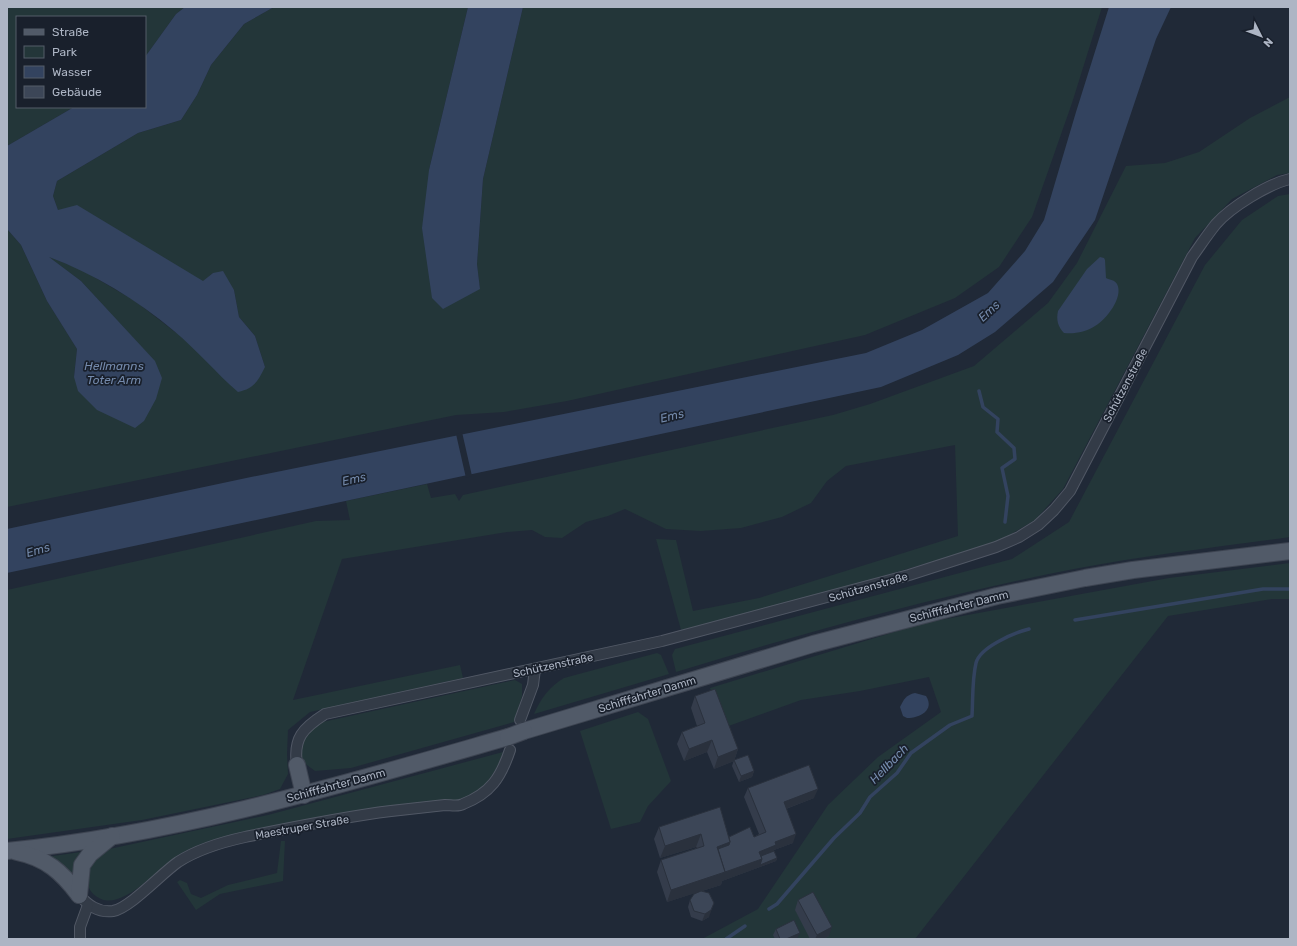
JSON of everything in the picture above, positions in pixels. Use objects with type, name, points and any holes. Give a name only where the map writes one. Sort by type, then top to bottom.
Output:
[{"type":"main road","name":"Schifffahrter Damm","points":[[8,851],[112,836],[189,822],[509,743],[522,726],[675,685],[813,644],[997,596],[1133,570],[1290,551]]},
{"type":"main road","points":[[297,765],[304,794]]},
{"type":"main road","points":[[84,900],[82,864],[90,854],[112,836]]},
{"type":"main road","points":[[8,851],[35,856],[54,868],[67,880],[84,900]]},
{"type":"street","name":"Schützenstraße","points":[[297,765],[295,751],[300,735],[311,723],[325,714],[662,641],[902,577],[996,547],[1019,537],[1032,529],[1054,510],[1070,490],[1196,251],[1217,223],[1236,207],[1278,182],[1290,179]]},
{"type":"street","points":[[522,726],[533,685],[535,669]]},
{"type":"street","name":"Maestruper Straße","points":[[84,900],[101,911],[114,911],[130,901],[178,862],[200,850],[242,838],[301,825],[390,812],[447,805],[462,805],[483,794],[496,782],[504,768],[509,743]]},
{"type":"street","points":[[80,939],[80,927],[84,900]]},
{"type":"green space","points":[[7,7],[185,7],[176,14],[146,56],[146,16],[16,16],[16,108],[72,108],[7,146]]},
{"type":"green space","points":[[274,7],[468,7],[429,170],[480,289],[477,264],[483,179],[523,7],[1102,7],[1072,103],[1032,217],[999,267],[955,298],[865,335],[567,401],[504,412],[456,415],[7,507],[7,229],[21,245],[47,301],[77,349],[74,377],[155,362],[81,281],[47,256],[82,270],[135,301],[175,332],[265,367],[255,336],[239,317],[234,290],[213,273],[203,282],[58,210],[53,196],[57,181],[138,133],[181,120],[197,95],[211,65],[244,24]]},
{"type":"green space","points":[[1290,97],[1290,173],[1277,175],[1232,199],[1195,238],[1063,489],[1035,520],[996,543],[808,598],[681,630],[656,539],[676,540],[693,611],[759,598],[958,536],[955,445],[846,466],[827,481],[811,503],[782,517],[741,528],[701,531],[666,529],[625,509],[608,516],[586,522],[562,538],[545,537],[532,530],[507,532],[342,559],[293,700],[460,665],[463,678],[310,712],[288,730],[288,774],[280,789],[263,795],[142,820],[7,839],[7,590],[316,521],[350,520],[346,501],[427,484],[431,498],[455,494],[459,501],[463,495],[833,415],[870,404],[974,366],[1048,303],[1077,263],[1126,166],[1165,163],[1199,152],[1250,118]]},
{"type":"green space","points":[[1290,194],[1290,537],[1128,560],[1024,579],[874,615],[676,672],[672,655],[675,649],[1012,559],[1069,522],[1205,265],[1242,220],[1278,196]]},
{"type":"green space","points":[[1290,563],[1290,599],[1272,599],[1168,616],[915,939],[702,939],[758,909],[828,805],[878,757],[941,712],[929,677],[860,691],[801,700],[723,728],[710,688],[924,623],[1169,578]]},
{"type":"green space","points":[[657,653],[661,655],[669,674],[534,714],[546,693],[564,678]]},
{"type":"green space","points":[[515,680],[522,684],[522,696],[514,722],[351,768],[315,771],[306,764],[302,758],[301,752],[304,741],[310,731],[318,723]]},
{"type":"green space","points":[[638,712],[648,719],[671,781],[648,806],[640,822],[611,829],[580,731]]},
{"type":"green space","points":[[503,752],[496,768],[487,782],[467,798],[458,801],[401,807],[314,820],[249,831],[215,839],[183,852],[141,886],[120,898],[110,901],[101,899],[93,894],[89,888],[86,870],[100,851],[268,815]]},
{"type":"green space","points":[[281,841],[285,841],[283,881],[220,894],[196,910],[177,882],[180,880],[187,883],[191,894],[201,898],[228,885],[277,873]]},
{"type":"green space","points":[[81,852],[76,879],[51,857],[53,856]]},
{"type":"water","name":"Hellmanns Toter Arm","points":[[185,7],[274,7],[244,24],[211,65],[197,95],[181,120],[138,133],[57,181],[53,196],[58,210],[77,205],[203,281],[213,273],[223,271],[234,290],[239,317],[255,336],[265,367],[255,384],[248,389],[238,392],[182,338],[130,298],[83,271],[49,257],[81,281],[155,361],[162,378],[156,399],[144,421],[135,428],[97,410],[78,391],[74,377],[77,349],[47,301],[21,245],[7,229],[7,146],[72,108],[146,108],[146,56],[176,14]]},
{"type":"water","points":[[468,7],[523,7],[483,179],[477,264],[480,289],[443,309],[432,298],[422,228],[429,170]]},
{"type":"water","name":"Ems","points":[[1109,7],[1171,7],[1156,39],[1095,220],[1053,282],[995,332],[958,355],[881,387],[7,573],[7,529],[251,477],[866,353],[922,330],[988,293],[1025,251],[1044,220]]},
{"type":"water","points":[[1100,257],[1104,258],[1105,260],[1106,278],[1114,281],[1119,289],[1113,308],[1104,319],[1088,330],[1064,333],[1058,323],[1058,311],[1087,269]]},
{"type":"water","points":[[915,693],[926,696],[929,705],[925,712],[921,715],[907,718],[903,716],[900,707],[909,695]]},
{"type":"pier","points":[[462,432],[472,476],[466,478],[456,434]]},
{"type":"building","points":[[715,689],[738,749],[718,757],[712,740],[689,749],[682,732],[705,723],[695,696]]},
{"type":"building","points":[[748,755],[754,771],[741,776],[734,760]]},
{"type":"building","points":[[809,765],[818,789],[784,802],[796,834],[775,842],[776,845],[759,852],[762,859],[725,872],[718,849],[729,845],[729,837],[750,827],[754,837],[766,832],[748,788]]},
{"type":"building","points":[[720,807],[730,842],[717,847],[725,872],[671,890],[661,860],[704,846],[701,834],[665,846],[659,827]]},
{"type":"building","points":[[774,851],[777,858],[760,865],[762,859],[761,856]]},
{"type":"building","points":[[701,891],[709,893],[714,903],[711,910],[705,914],[694,911],[690,900],[694,894]]},
{"type":"building","points":[[813,892],[832,927],[817,935],[798,900]]},
{"type":"building","points":[[794,920],[800,933],[786,939],[780,939],[776,929]]},
{"type":"waterway","name":"Hellbach","points":[[979,391],[983,407],[998,419],[997,432],[1014,448],[1015,459],[1002,468],[1008,496],[1005,522]]},
{"type":"waterway","points":[[1075,620],[1263,589],[1290,589]]},
{"type":"waterway","name":"Hellbach","points":[[769,909],[777,904],[834,838],[860,813],[870,797],[897,773],[911,753],[950,725],[972,716],[973,683],[976,663],[979,657],[998,642],[1029,629]]},
{"type":"waterway","name":"Hellbach","points":[[726,939],[745,926]]}]
